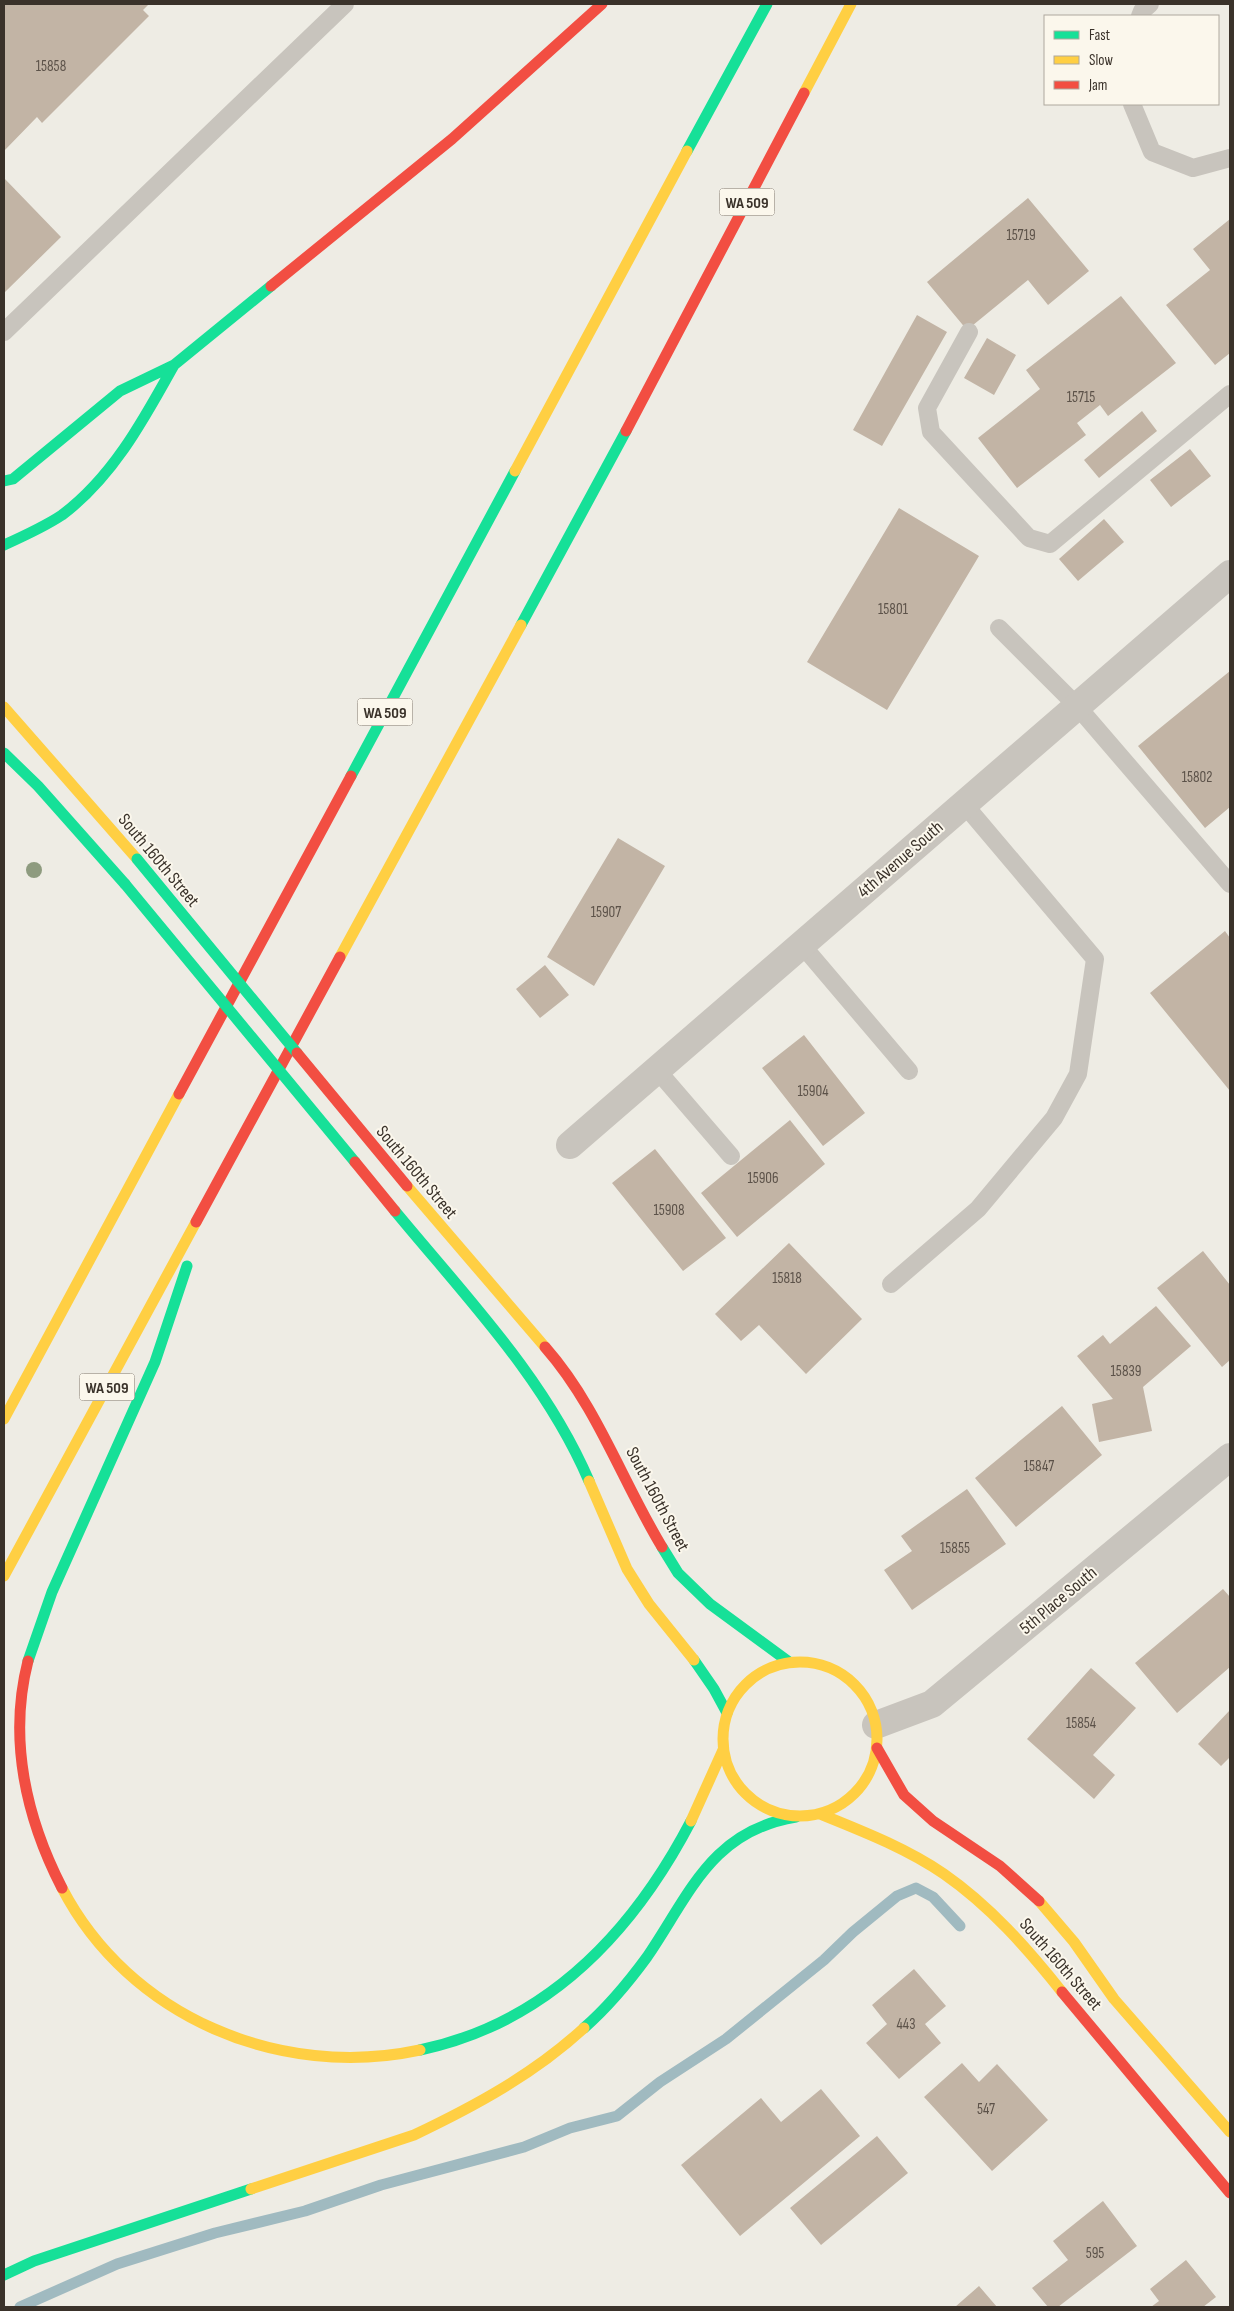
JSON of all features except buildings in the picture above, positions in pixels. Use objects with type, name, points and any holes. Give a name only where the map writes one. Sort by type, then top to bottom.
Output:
[{"type":"main road","points":[[4,481],[13,480],[120,391],[174,365],[452,139],[602,4]]},
{"type":"main road","name":"WA 509","points":[[4,1419],[767,4]]},
{"type":"main road","name":"WA 509","points":[[4,1576],[642,401],[851,4]]},
{"type":"main road","points":[[4,545],[31,535],[67,513],[93,488],[146,416],[174,365]]},
{"type":"main road","name":"South 160th Street","points":[[4,707],[137,859],[455,1244],[554,1356],[589,1408],[649,1526],[678,1573],[710,1604],[789,1662]]},
{"type":"main road","points":[[4,752],[38,786],[125,884],[508,1347],[545,1399],[576,1453],[627,1569],[649,1604],[700,1669],[727,1713]]},
{"type":"main road","points":[[210,1197],[153,1370],[44,1611],[27,1666],[22,1712],[21,1754],[28,1799],[39,1838],[55,1878],[79,1919],[107,1954],[140,1985],[174,2010],[210,2029],[260,2048],[307,2057],[343,2060],[384,2058],[428,2049],[469,2037],[513,2017],[552,1991],[587,1963],[619,1929],[642,1901],[691,1823],[723,1750]]},
{"type":"main road","points":[[4,2275],[34,2261],[414,2135],[465,2112],[520,2079],[559,2050],[594,2019],[621,1991],[704,1872],[725,1848],[746,1833],[769,1822],[820,1814],[841,1805],[859,1790],[871,1770],[876,1736],[868,1703],[854,1684],[835,1670],[812,1663],[789,1662],[768,1668],[750,1679],[736,1695],[727,1713],[722,1731],[723,1750],[731,1775],[747,1796],[770,1810],[796,1817]]},
{"type":"main road","name":"South 160th Street","points":[[876,1736],[904,1795],[933,1821],[1000,1866],[1039,1901],[1074,1942],[1114,1999],[1230,2132]]},
{"type":"main road","name":"South 160th Street","points":[[820,1814],[886,1842],[926,1863],[959,1884],[1000,1919],[1050,1976],[1230,2193]]},
{"type":"street","name":"4th Avenue South","points":[[570,1145],[1230,574]]},
{"type":"street","name":"5th Place South","points":[[876,1736],[932,1704],[1230,1457]]},
{"type":"lane","points":[[4,332],[345,4]]},
{"type":"lane","points":[[1140,15],[1150,4]]},
{"type":"lane","points":[[1132,105],[1152,152],[1193,168],[1230,158]]},
{"type":"lane","points":[[969,332],[927,408],[931,432],[1028,538],[1050,544],[1230,394]]},
{"type":"lane","points":[[999,628],[1077,706],[1230,884]]},
{"type":"lane","points":[[891,1284],[978,1209],[1054,1118],[1078,1074],[1095,959],[964,804]]},
{"type":"lane","points":[[802,944],[909,1071]]},
{"type":"lane","points":[[657,1070],[731,1156]]},
{"type":"waterway","points":[[20,2307],[117,2264],[215,2233],[305,2211],[381,2185],[524,2147],[570,2128],[617,2116],[660,2082],[726,2039],[824,1960],[853,1932],[897,1896],[916,1888],[933,1897],[960,1926]]},
{"type":"traffic: fast","points":[[687,151],[767,4]]},
{"type":"traffic: fast","points":[[4,481],[13,479],[120,391],[174,365],[271,286]]},
{"type":"traffic: fast","points":[[4,545],[62,515],[97,483],[126,446],[174,365]]},
{"type":"traffic: fast","points":[[521,625],[626,431]]},
{"type":"traffic: fast","points":[[351,776],[515,471]]},
{"type":"traffic: fast","points":[[4,753],[38,786],[125,884]]},
{"type":"traffic: fast","points":[[137,859],[297,1053]]},
{"type":"traffic: fast","points":[[125,884],[355,1162]]},
{"type":"traffic: fast","points":[[395,1211],[476,1307],[527,1373],[571,1443],[589,1481]]},
{"type":"traffic: fast","points":[[28,1661],[52,1592],[155,1362],[187,1266]]},
{"type":"traffic: fast","points":[[662,1547],[678,1573],[710,1604],[789,1662]]},
{"type":"traffic: fast","points":[[694,1660],[714,1689],[727,1713]]},
{"type":"traffic: fast","points":[[584,2028],[633,1976],[691,1889],[723,1851],[743,1836],[767,1824],[796,1817]]},
{"type":"traffic: fast","points":[[420,2050],[466,2037],[508,2018],[546,1995],[581,1967],[613,1935],[642,1900],[668,1862],[691,1821]]},
{"type":"traffic: fast","points":[[4,2275],[34,2261],[251,2189]]},
{"type":"traffic: slow","points":[[804,93],[851,4]]},
{"type":"traffic: slow","points":[[515,471],[687,151]]},
{"type":"traffic: slow","points":[[340,957],[521,625]]},
{"type":"traffic: slow","points":[[4,707],[137,859]]},
{"type":"traffic: slow","points":[[4,1419],[179,1094]]},
{"type":"traffic: slow","points":[[407,1186],[545,1347]]},
{"type":"traffic: slow","points":[[4,1576],[196,1222]]},
{"type":"traffic: slow","points":[[589,1481],[627,1569],[649,1604],[694,1660]]},
{"type":"traffic: slow","points":[[800,1662],[829,1668],[843,1675],[854,1685],[864,1696],[871,1710],[877,1739],[871,1768],[864,1782],[854,1793],[843,1803],[829,1810],[800,1816],[771,1810],[757,1803],[746,1793],[736,1782],[729,1768],[723,1739],[729,1710],[736,1696],[746,1685],[757,1675],[771,1668],[800,1662]]},
{"type":"traffic: slow","points":[[691,1821],[723,1750]]},
{"type":"traffic: slow","points":[[820,1814],[899,1848],[961,1886],[1007,1928],[1062,1992]]},
{"type":"traffic: slow","points":[[62,1888],[91,1933],[127,1972],[168,2004],[214,2029],[263,2046],[314,2055],[367,2057],[420,2050]]},
{"type":"traffic: slow","points":[[1039,1901],[1074,1942],[1114,1999],[1230,2132]]},
{"type":"traffic: slow","points":[[251,2189],[414,2135],[459,2113],[503,2088],[545,2060],[584,2028]]},
{"type":"traffic: jam","points":[[271,286],[452,139],[602,4]]},
{"type":"traffic: jam","points":[[626,431],[804,93]]},
{"type":"traffic: jam","points":[[179,1094],[351,776]]},
{"type":"traffic: jam","points":[[196,1222],[340,957]]},
{"type":"traffic: jam","points":[[297,1053],[407,1186]]},
{"type":"traffic: jam","points":[[355,1162],[395,1211]]},
{"type":"traffic: jam","points":[[545,1347],[580,1394],[662,1547]]},
{"type":"traffic: jam","points":[[28,1661],[22,1690],[20,1720],[20,1749],[24,1778],[39,1834],[62,1888]]},
{"type":"traffic: jam","points":[[877,1748],[904,1795],[933,1821],[1000,1866],[1039,1901]]},
{"type":"traffic: jam","points":[[1062,1992],[1230,2193]]}]
